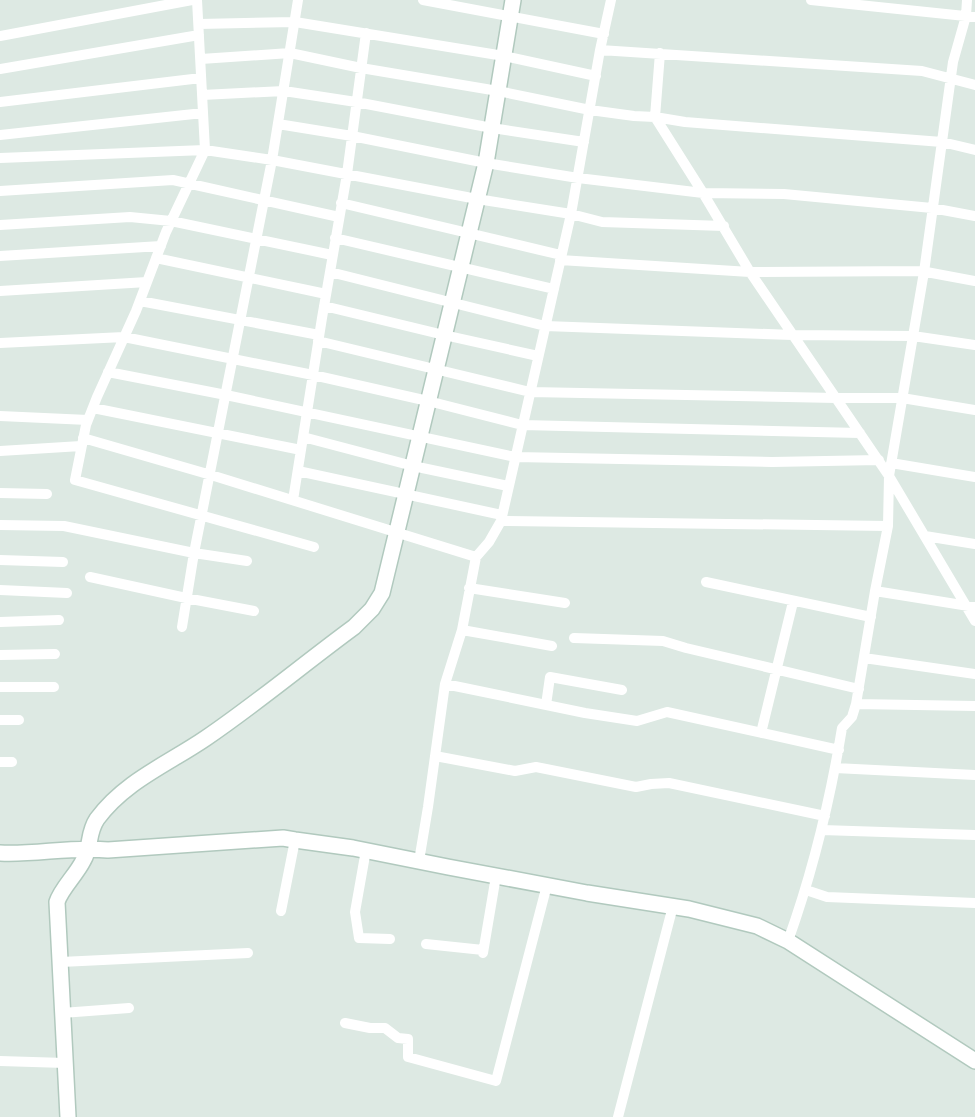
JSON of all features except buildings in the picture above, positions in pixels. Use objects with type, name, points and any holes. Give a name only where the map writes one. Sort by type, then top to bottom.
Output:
[{"type":"street","points":[[0,36],[192,0]]},
{"type":"street","points":[[197,0],[205,150],[171,221],[140,301],[88,420],[74,480],[314,547]]},
{"type":"street","points":[[182,627],[194,553],[265,201],[298,0]]},
{"type":"street","points":[[423,0],[604,34]]},
{"type":"street","points":[[68,1117],[57,902],[60,892],[67,887],[83,862],[89,848],[91,829],[98,818],[126,788],[206,738],[354,627],[372,609],[382,594],[486,163],[513,0]]},
{"type":"street","points":[[419,861],[445,684],[462,630],[476,557],[489,542],[501,518],[571,214],[600,50],[612,0]]},
{"type":"street","points":[[811,0],[970,17]]},
{"type":"street","points":[[788,940],[806,890],[822,830],[842,728],[852,717],[859,689],[888,526],[889,476],[924,272],[950,79],[953,62],[970,17],[967,0]]},
{"type":"street","points":[[0,69],[199,30],[295,22],[504,56],[596,76]]},
{"type":"street","points":[[293,500],[332,255],[347,174],[366,33]]},
{"type":"street","points":[[600,50],[922,71],[975,85]]},
{"type":"street","points":[[200,59],[290,53],[590,110],[685,122],[942,142],[975,150]]},
{"type":"street","points":[[660,53],[655,117],[724,226],[750,272],[879,460],[924,536],[970,606],[975,621]]},
{"type":"street","points":[[0,102],[201,78]]},
{"type":"street","points":[[202,95],[284,91],[356,102],[492,128],[584,142]]},
{"type":"street","points":[[0,134],[203,113]]},
{"type":"street","points":[[278,124],[352,136],[486,163],[578,178],[703,193],[784,194],[932,208],[975,216]]},
{"type":"street","points":[[0,158],[205,150],[272,160],[478,199],[571,214],[602,222],[724,226]]},
{"type":"street","points":[[0,191],[173,180],[339,217]]},
{"type":"street","points":[[341,204],[469,232],[561,257],[750,272],[924,272],[975,281]]},
{"type":"street","points":[[0,225],[130,217],[171,221],[332,255]]},
{"type":"street","points":[[335,238],[554,288]]},
{"type":"street","points":[[0,256],[161,246]]},
{"type":"street","points":[[156,258],[326,294]]},
{"type":"street","points":[[330,272],[545,326],[794,335],[913,336],[975,345]]},
{"type":"street","points":[[0,291],[147,282]]},
{"type":"street","points":[[140,301],[241,320],[319,338],[436,370],[530,392],[902,398],[975,410]]},
{"type":"street","points":[[324,306],[538,356]]},
{"type":"street","points":[[0,343],[124,337],[313,375],[428,401],[522,426],[860,433]]},
{"type":"street","points":[[108,372],[226,395],[515,458],[772,462],[879,460]]},
{"type":"street","points":[[93,408],[301,450]]},
{"type":"street","points":[[0,416],[88,420]]},
{"type":"street","points":[[304,437],[412,466],[508,486]]},
{"type":"street","points":[[0,451],[82,442],[210,475],[397,531],[476,557]]},
{"type":"street","points":[[891,462],[975,477]]},
{"type":"street","points":[[298,471],[501,518],[888,526]]},
{"type":"street","points":[[0,493],[47,494]]},
{"type":"street","points":[[0,525],[64,526],[194,553],[247,561]]},
{"type":"street","points":[[924,536],[975,544]]},
{"type":"street","points":[[0,560],[64,562]]},
{"type":"street","points":[[90,577],[254,611]]},
{"type":"street","points":[[706,582],[871,618]]},
{"type":"street","points":[[469,588],[565,603]]},
{"type":"street","points":[[0,590],[67,593]]},
{"type":"street","points":[[875,591],[970,606]]},
{"type":"street","points":[[762,733],[793,602]]},
{"type":"street","points":[[0,622],[59,620]]},
{"type":"street","points":[[462,630],[552,646]]},
{"type":"street","points":[[574,638],[663,641],[859,689]]},
{"type":"street","points":[[0,656],[55,654]]},
{"type":"street","points":[[864,658],[975,674]]},
{"type":"street","points":[[546,705],[550,677],[622,690]]},
{"type":"street","points":[[445,684],[637,722],[668,712],[839,750]]},
{"type":"street","points":[[0,687],[54,687]]},
{"type":"street","points":[[856,704],[975,706]]},
{"type":"street","points":[[0,720],[19,720]]},
{"type":"street","points":[[435,756],[516,771],[536,768],[636,787],[669,783],[825,816]]},
{"type":"street","points":[[0,762],[12,762]]},
{"type":"street","points":[[835,768],[975,775]]},
{"type":"street","points":[[822,830],[975,835]]},
{"type":"street","points":[[0,854],[89,848],[108,850],[282,838],[366,850],[496,876],[690,909],[757,926],[788,940],[975,1061]]},
{"type":"street","points":[[281,911],[295,840]]},
{"type":"street","points":[[366,850],[355,912],[359,938],[390,939]]},
{"type":"street","points":[[426,944],[483,951],[496,876]]},
{"type":"street","points":[[345,1023],[370,1028],[385,1028],[398,1038],[408,1039],[408,1057],[496,1081],[547,885]]},
{"type":"street","points":[[806,890],[827,897],[975,903]]},
{"type":"street","points":[[618,1117],[674,906]]},
{"type":"street","points":[[61,962],[248,953]]},
{"type":"street","points":[[62,1013],[130,1008]]},
{"type":"street","points":[[0,1061],[65,1063]]}]
